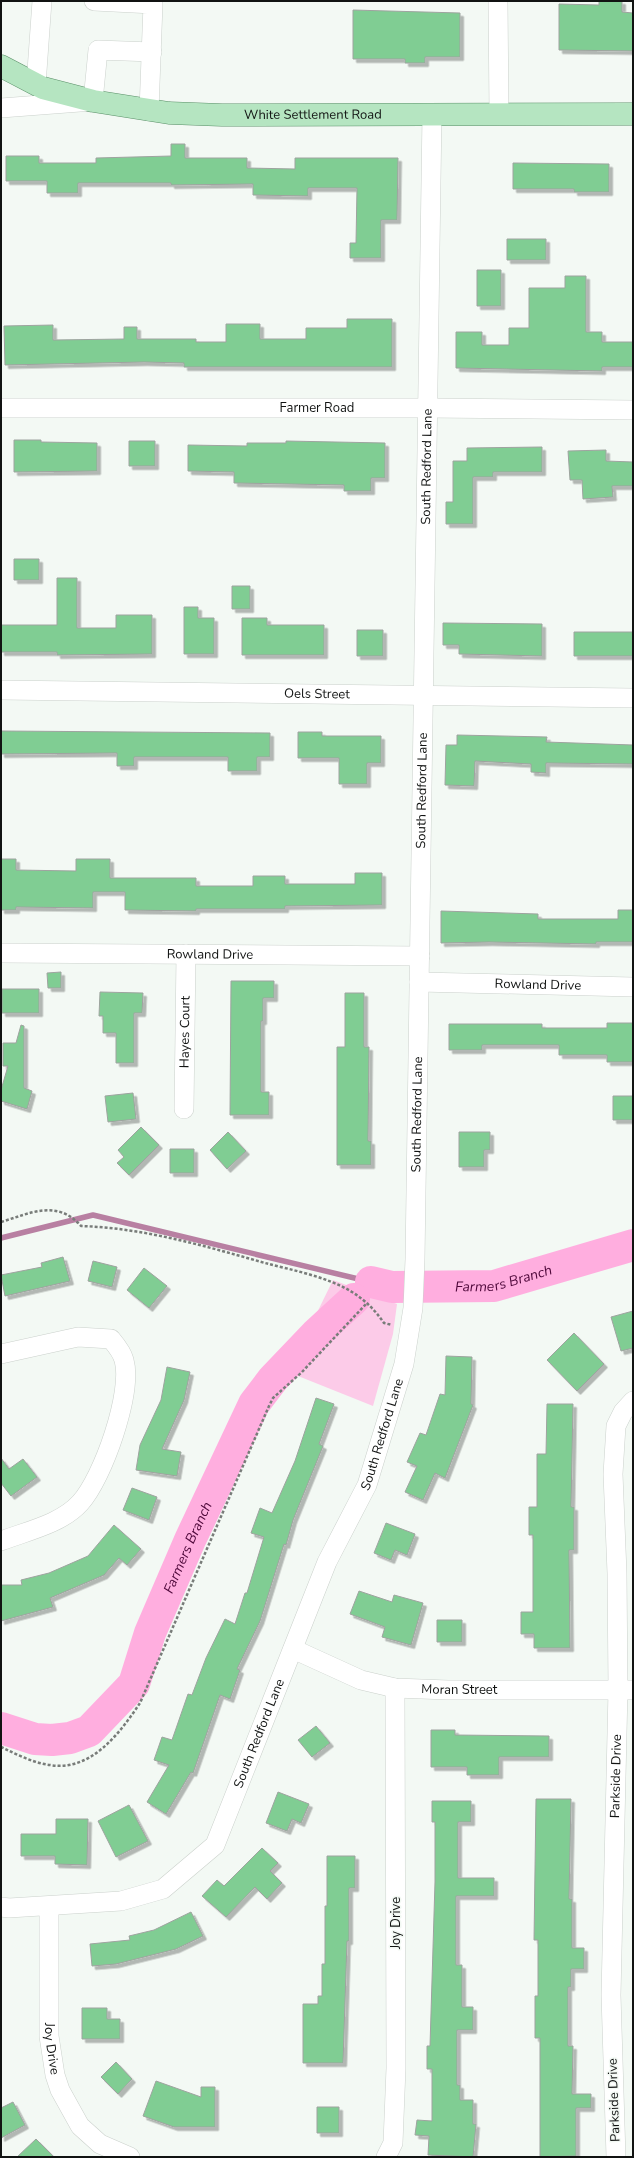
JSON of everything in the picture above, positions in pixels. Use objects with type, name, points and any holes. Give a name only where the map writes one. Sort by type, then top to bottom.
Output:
[{"type":"main road","name":"White Settlement Road","points":[[1,66],[36,85],[92,101],[149,110],[222,115],[633,114]]},
{"type":"street","points":[[36,85],[42,1]]},
{"type":"street","points":[[94,1],[153,4],[149,110]]},
{"type":"street","points":[[498,1],[499,114]]},
{"type":"street","points":[[1,108],[92,101],[98,50],[152,52]]},
{"type":"street","name":"South Redford Lane","points":[[1,1907],[49,1906],[121,1901],[163,1889],[215,1845],[327,1562],[367,1484],[404,1364],[413,1308],[415,1260],[432,114]]},
{"type":"street","name":"Farmer Road","points":[[1,408],[427,408],[633,410]]},
{"type":"street","name":"Oels Street","points":[[1,690],[423,694],[633,698]]},
{"type":"street","name":"Rowland Drive","points":[[1,953],[420,956]]},
{"type":"street","name":"Hayes Court","points":[[184,1110],[186,954]]},
{"type":"street","name":"Rowland Drive","points":[[419,982],[633,987]]},
{"type":"street","points":[[1,1354],[78,1337],[98,1337],[111,1339],[124,1360],[125,1388],[118,1420],[101,1470],[80,1503],[62,1517],[1,1541]]},
{"type":"street","name":"Parkside Drive","points":[[616,2157],[611,1995],[625,1690],[617,1573],[613,1474],[616,1426],[623,1412],[633,1400]]},
{"type":"street","name":"Moran Street","points":[[293,1649],[362,1680],[395,1688],[448,1690],[625,1690]]},
{"type":"street","name":"Joy Drive","points":[[386,2157],[392,2143],[396,2068],[395,1688]]},
{"type":"street","name":"Joy Drive","points":[[49,1906],[49,2036],[55,2075],[60,2090],[80,2126],[100,2144],[130,2157]]},
{"type":"path","points":[[1,1222],[44,1210],[56,1209],[72,1216],[81,1226],[112,1227],[194,1243],[300,1272],[351,1291],[377,1312],[384,1323],[410,1328]]},
{"type":"path","points":[[1,1747],[40,1763],[64,1766],[94,1755],[117,1734],[140,1703],[273,1398],[302,1372],[367,1303]]},
{"type":"shaded area","points":[[333,1280],[397,1304],[393,1334],[373,1406],[288,1372]]},
{"type":"building","points":[[599,1],[622,1],[622,12],[633,13],[633,51],[559,50],[559,4],[599,5]]},
{"type":"building","points":[[353,10],[460,13],[460,57],[425,57],[425,63],[405,63],[405,59],[353,59]]},
{"type":"building","points":[[171,144],[185,144],[185,158],[247,158],[247,168],[295,169],[295,158],[398,158],[397,220],[381,220],[381,258],[350,258],[350,243],[356,243],[357,188],[308,188],[308,196],[253,195],[253,184],[171,185],[171,183],[78,183],[78,193],[47,193],[47,181],[6,181],[6,156],[39,156],[39,163],[96,163],[96,158],[171,156]]},
{"type":"building","points":[[513,163],[609,164],[609,192],[574,192],[574,189],[513,189]]},
{"type":"building","points":[[507,239],[546,239],[546,260],[507,260]]},
{"type":"building","points":[[477,270],[501,270],[501,306],[477,306]]},
{"type":"building","points":[[565,276],[586,276],[586,332],[602,332],[602,342],[633,342],[633,367],[602,367],[602,371],[456,368],[456,332],[482,332],[482,345],[509,345],[509,328],[529,328],[529,288],[565,288]]},
{"type":"building","points":[[347,319],[392,319],[392,367],[184,367],[184,363],[144,362],[5,365],[4,326],[53,325],[53,340],[124,339],[124,327],[137,327],[137,339],[196,339],[196,342],[226,342],[226,324],[260,324],[260,339],[306,339],[306,328],[347,328]]},
{"type":"building","points":[[14,440],[97,443],[97,471],[14,472]]},
{"type":"building","points":[[129,441],[155,441],[155,466],[129,466]]},
{"type":"building","points":[[286,441],[385,443],[385,478],[371,478],[371,491],[344,491],[344,485],[234,483],[234,472],[188,471],[188,445],[247,446],[247,443],[286,443]]},
{"type":"building","points":[[542,447],[542,472],[493,472],[493,477],[473,477],[473,524],[446,524],[446,502],[453,502],[453,461],[467,461],[467,448]]},
{"type":"building","points":[[606,450],[606,461],[633,462],[633,486],[612,486],[613,497],[583,499],[582,480],[570,480],[568,451]]},
{"type":"building","points":[[14,559],[39,559],[39,580],[14,580]]},
{"type":"building","points":[[57,578],[77,578],[77,628],[116,628],[116,615],[152,615],[152,654],[57,655],[57,652],[1,652],[1,625],[57,625]]},
{"type":"building","points":[[232,586],[250,586],[250,609],[232,609]]},
{"type":"building","points":[[184,607],[198,607],[198,618],[214,618],[214,654],[184,654]]},
{"type":"building","points":[[242,618],[267,618],[267,625],[324,625],[324,655],[242,655]]},
{"type":"building","points":[[443,623],[542,624],[542,656],[459,654],[459,645],[443,645]]},
{"type":"building","points":[[357,630],[383,630],[383,656],[357,656]]},
{"type":"building","points":[[574,632],[633,632],[633,656],[574,656]]},
{"type":"building","points":[[1,731],[270,733],[270,757],[257,757],[257,771],[228,771],[228,757],[134,757],[134,766],[117,766],[117,753],[1,754]]},
{"type":"building","points":[[298,732],[322,732],[322,736],[381,736],[381,763],[367,763],[367,784],[339,784],[339,758],[298,758]]},
{"type":"building","points":[[457,735],[547,737],[546,742],[633,745],[633,764],[546,763],[546,773],[531,772],[531,764],[475,761],[474,786],[445,785],[446,745],[457,745]]},
{"type":"building","points":[[1,859],[16,859],[16,870],[76,871],[76,859],[110,859],[110,878],[196,878],[196,886],[253,886],[253,876],[285,876],[285,884],[355,884],[355,873],[382,873],[382,905],[285,906],[285,909],[196,909],[196,911],[125,910],[125,892],[93,892],[93,908],[16,907],[16,910],[1,910]]},
{"type":"building","points":[[618,910],[633,910],[633,942],[596,942],[596,944],[489,942],[441,943],[441,911],[538,914],[538,919],[618,919]]},
{"type":"building","points":[[61,972],[61,988],[48,988],[47,973]]},
{"type":"building","points":[[231,981],[274,981],[274,998],[263,998],[263,1021],[261,1021],[261,1092],[269,1092],[269,1115],[230,1115]]},
{"type":"building","points":[[2,989],[39,989],[39,1013],[2,1013]]},
{"type":"building","points":[[100,992],[143,993],[142,1013],[134,1013],[134,1063],[116,1063],[116,1033],[103,1033],[103,1016],[99,1016]]},
{"type":"building","points":[[345,993],[364,993],[364,1047],[369,1047],[368,1141],[371,1141],[371,1165],[337,1165],[337,1047],[345,1047]]},
{"type":"building","points":[[607,1023],[633,1023],[633,1062],[607,1062],[607,1055],[559,1055],[559,1045],[482,1045],[482,1050],[449,1050],[449,1024],[542,1024],[542,1028],[607,1028]]},
{"type":"building","points":[[21,1025],[24,1026],[24,1088],[32,1091],[27,1109],[1,1101],[1,1090],[8,1066],[3,1066],[3,1043],[16,1043]]},
{"type":"building","points":[[133,1093],[136,1119],[108,1122],[105,1096]]},
{"type":"building","points":[[613,1096],[633,1096],[633,1120],[613,1120]]},
{"type":"building","points":[[141,1127],[159,1145],[129,1175],[117,1163],[124,1157],[118,1150]]},
{"type":"building","points":[[228,1132],[246,1151],[227,1169],[210,1150]]},
{"type":"building","points":[[459,1132],[490,1132],[490,1150],[484,1150],[484,1167],[459,1167]]},
{"type":"building","points":[[170,1149],[194,1149],[194,1173],[170,1173]]},
{"type":"building","points":[[63,1257],[70,1281],[5,1296],[1,1275],[42,1267],[41,1263]]},
{"type":"building","points":[[93,1261],[117,1267],[112,1287],[88,1281]]},
{"type":"building","points":[[144,1268],[167,1286],[149,1308],[127,1290]]},
{"type":"building","points":[[633,1311],[633,1348],[621,1351],[611,1317]]},
{"type":"building","points":[[574,1333],[604,1364],[577,1391],[547,1360]]},
{"type":"building","points":[[446,1356],[472,1357],[471,1404],[473,1405],[445,1478],[435,1473],[423,1500],[405,1492],[417,1466],[407,1462],[420,1433],[426,1435],[440,1394],[445,1395]]},
{"type":"building","points":[[167,1367],[190,1372],[184,1400],[162,1449],[181,1452],[177,1476],[136,1470],[140,1445],[161,1400]]},
{"type":"building","points":[[316,1398],[334,1404],[319,1444],[323,1446],[293,1520],[286,1545],[284,1544],[260,1621],[237,1669],[240,1670],[230,1699],[220,1695],[193,1773],[191,1772],[166,1814],[147,1802],[169,1765],[154,1760],[162,1737],[172,1740],[188,1694],[192,1695],[206,1658],[225,1619],[235,1624],[245,1593],[247,1593],[264,1537],[251,1533],[260,1508],[272,1513],[295,1461]]},
{"type":"building","points":[[547,1404],[573,1404],[571,1507],[574,1507],[574,1550],[569,1550],[570,1648],[534,1648],[534,1634],[521,1634],[521,1612],[533,1612],[533,1535],[529,1535],[529,1507],[537,1507],[537,1454],[546,1454]]},
{"type":"building","points":[[1,1458],[9,1469],[23,1459],[37,1477],[11,1496],[1,1483]]},
{"type":"building","points":[[132,1488],[157,1497],[149,1520],[123,1510]]},
{"type":"building","points":[[386,1523],[415,1534],[407,1555],[395,1550],[391,1560],[374,1553]]},
{"type":"building","points":[[114,1525],[141,1549],[127,1565],[119,1558],[104,1575],[50,1598],[53,1607],[1,1621],[1,1585],[22,1585],[21,1580],[49,1573],[88,1556]]},
{"type":"building","points":[[359,1591],[392,1602],[394,1595],[423,1603],[411,1645],[382,1637],[385,1627],[350,1614]]},
{"type":"building","points":[[437,1620],[462,1620],[462,1642],[437,1642]]},
{"type":"building","points":[[316,1726],[330,1743],[312,1757],[298,1740]]},
{"type":"building","points":[[431,1730],[455,1730],[455,1735],[549,1736],[549,1757],[499,1757],[499,1775],[467,1775],[467,1767],[431,1767]]},
{"type":"building","points":[[278,1792],[309,1804],[301,1823],[292,1819],[287,1831],[266,1823]]},
{"type":"building","points":[[536,1799],[571,1799],[569,1899],[572,1899],[572,1948],[584,1948],[584,1969],[571,1969],[571,1987],[568,1987],[568,2046],[573,2046],[572,2094],[591,2094],[591,2108],[576,2108],[576,2156],[540,2157],[540,2038],[535,2038],[535,1996],[538,1996],[538,1940],[534,1940]]},
{"type":"building","points":[[432,1801],[471,1801],[471,1822],[458,1822],[458,1878],[494,1878],[494,1896],[456,1896],[456,1965],[462,1965],[462,2007],[473,2007],[473,2030],[457,2030],[457,2085],[460,2085],[460,2100],[473,2100],[473,2124],[476,2124],[473,2157],[428,2155],[429,2136],[415,2135],[417,2120],[432,2121],[432,2069],[427,2069],[427,2046],[430,2046],[435,1882],[435,1822],[432,1822]]},
{"type":"building","points":[[129,1805],[148,1841],[116,1857],[98,1821]]},
{"type":"building","points":[[56,1819],[88,1819],[87,1865],[55,1864],[55,1856],[21,1856],[21,1834],[56,1834]]},
{"type":"building","points":[[262,1848],[278,1863],[270,1871],[282,1883],[267,1899],[255,1887],[226,1917],[202,1896],[217,1880],[224,1886]]},
{"type":"building","points":[[327,1856],[355,1856],[355,1888],[349,1888],[349,1941],[347,1941],[343,2063],[303,2063],[303,2004],[318,2004],[318,1996],[322,1996],[322,1964],[325,1964]]},
{"type":"building","points":[[191,1912],[203,1936],[176,1949],[116,1964],[92,1966],[90,1944],[130,1940],[129,1936],[154,1930]]},
{"type":"building","points":[[82,2008],[107,2008],[107,2019],[120,2019],[120,2039],[82,2039]]},
{"type":"building","points":[[116,2062],[132,2079],[118,2094],[101,2077]]},
{"type":"building","points":[[156,2081],[201,2097],[201,2087],[215,2087],[215,2127],[174,2127],[143,2116]]},
{"type":"building","points":[[13,2102],[25,2125],[1,2138],[1,2108]]},
{"type":"building","points":[[317,2107],[339,2107],[339,2133],[317,2133]]},
{"type":"building","points":[[36,2139],[54,2157],[17,2157]]},
{"type":"waterway","points":[[1,1238],[93,1215],[371,1282]]},
{"type":"waterway","name":"Farmers Branch","points":[[371,1282],[392,1287],[494,1286],[633,1245]]},
{"type":"waterway","points":[[360,1292],[371,1282]]},
{"type":"waterway","name":"Farmers Branch","points":[[1,1728],[35,1739],[52,1740],[70,1738],[89,1731],[134,1684],[150,1633],[190,1540],[254,1404],[273,1379],[316,1334],[354,1299]]}]
